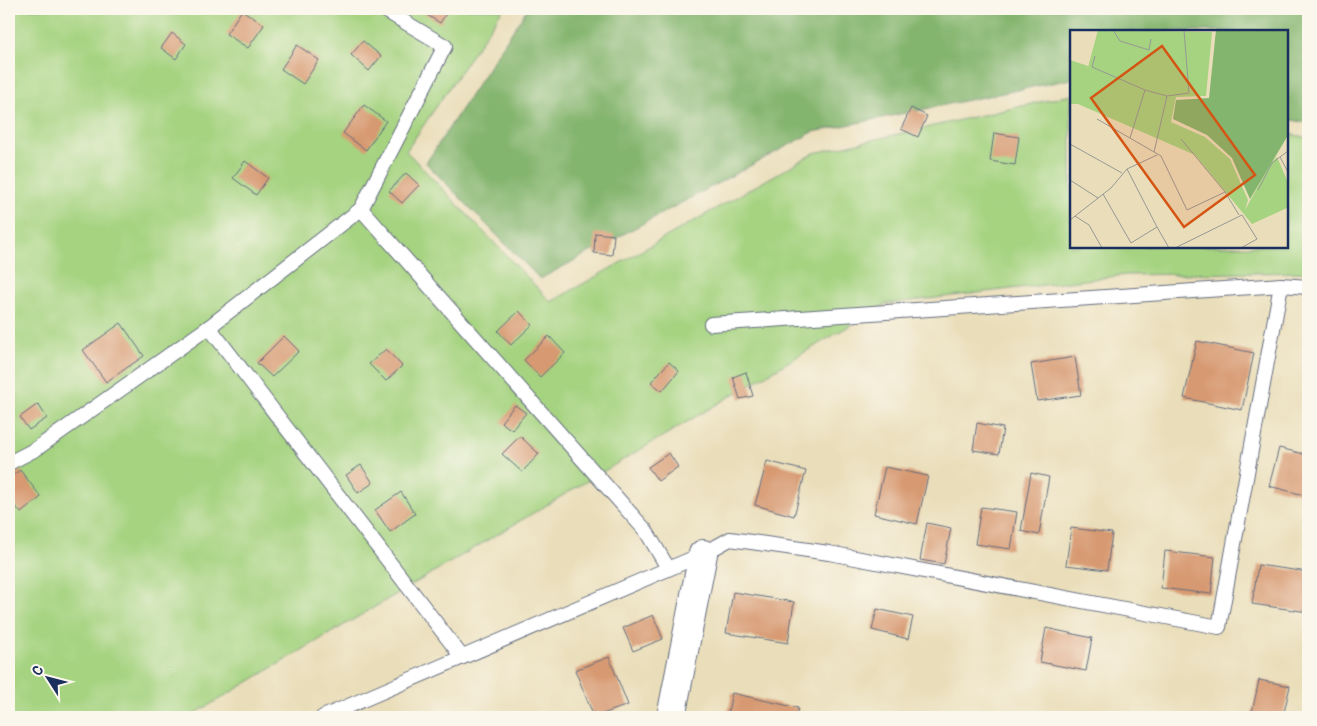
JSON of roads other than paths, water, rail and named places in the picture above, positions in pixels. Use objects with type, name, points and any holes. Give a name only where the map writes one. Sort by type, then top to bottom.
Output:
[{"type":"street","points":[[671,717],[703,554]]},
{"type":"lane","points":[[9,463],[36,449],[209,327],[361,210],[445,46],[383,9]]},
{"type":"lane","points":[[361,210],[646,531],[668,568]]},
{"type":"lane","points":[[323,717],[703,554],[730,539],[820,552],[1219,627],[1281,285]]},
{"type":"lane","points":[[711,324],[1281,285],[1308,287]]},
{"type":"lane","points":[[209,327],[462,657]]}]
